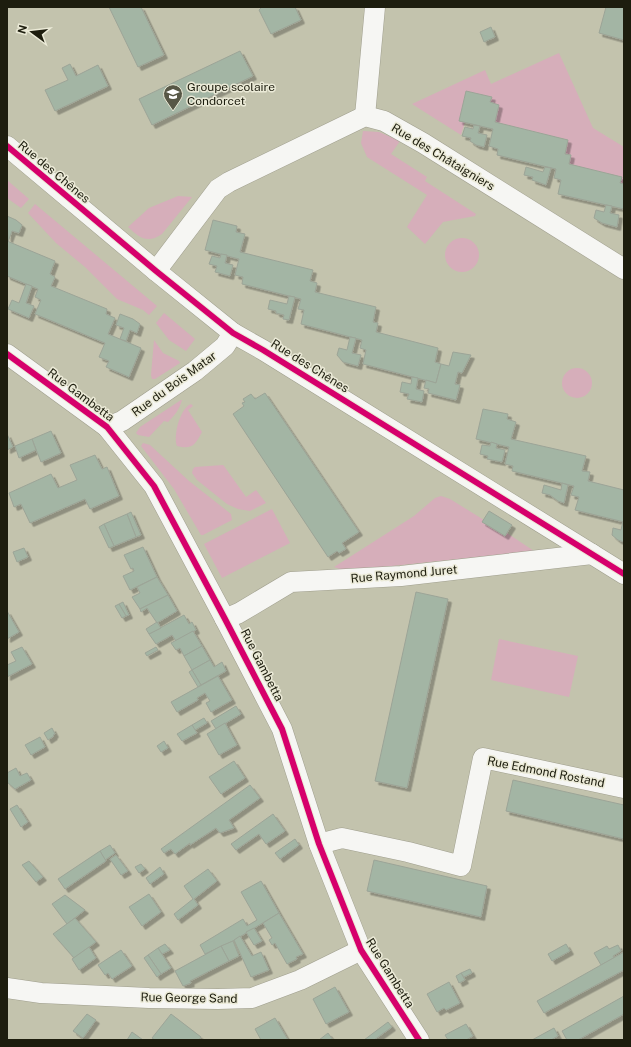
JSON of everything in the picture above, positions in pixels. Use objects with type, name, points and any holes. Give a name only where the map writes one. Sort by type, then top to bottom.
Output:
[{"type":"street","points":[[156,271],[218,189],[229,182],[365,116],[375,7]]},
{"type":"street","name":"Rue des Châtaigniers","points":[[365,116],[384,122],[423,143],[624,269]]},
{"type":"street","name":"Rue des Chênes","points":[[7,146],[156,271],[233,333],[264,350],[624,574]]},
{"type":"street","name":"Rue du Bois Matar","points":[[108,427],[122,421],[195,371],[225,346],[233,333]]},
{"type":"street","name":"Rue Gambetta","points":[[7,354],[108,427],[154,486],[282,729],[319,844],[361,950],[419,1040]]},
{"type":"street","name":"Rue Raymond Juret","points":[[225,619],[239,613],[291,582],[401,576],[592,554]]},
{"type":"street","name":"Rue Edmond Rostand","points":[[319,844],[342,838],[408,852],[461,866],[483,758],[624,788]]},
{"type":"street","name":"Rue George Sand","points":[[7,988],[41,993],[149,998],[218,1000],[252,998],[300,980],[361,950]]},
{"type":"shaded area","points":[[559,53],[593,128],[624,147],[624,184],[620,183],[622,177],[569,164],[571,155],[565,154],[568,140],[495,122],[459,121],[465,122],[461,135],[412,104],[485,70],[491,84]]},
{"type":"shaded area","points":[[363,131],[379,132],[400,141],[391,154],[427,177],[425,181],[476,214],[475,216],[443,222],[425,244],[407,227],[427,195],[367,157],[361,143]]},
{"type":"shaded area","points":[[7,180],[29,199],[21,208],[7,198]]},
{"type":"shaded area","points":[[178,196],[192,197],[162,234],[152,239],[148,239],[140,237],[128,227],[149,208]]},
{"type":"shaded area","points":[[35,204],[157,306],[149,315],[143,310],[117,299],[85,267],[56,243],[28,213]]},
{"type":"shaded area","points":[[465,238],[472,240],[477,245],[479,255],[477,265],[472,270],[459,272],[452,270],[447,265],[445,252],[447,245],[452,240]]},
{"type":"shaded area","points":[[164,313],[195,339],[186,351],[169,340],[156,323]]},
{"type":"shaded area","points":[[154,340],[163,353],[179,361],[180,363],[155,379],[152,379],[151,375]]},
{"type":"shaded area","points":[[577,368],[588,372],[592,383],[588,394],[577,398],[566,394],[562,383],[566,372]]},
{"type":"shaded area","points":[[181,400],[180,407],[173,417],[168,422],[164,421],[149,437],[138,435],[136,433],[140,427]]},
{"type":"shaded area","points":[[191,404],[193,406],[188,410],[202,432],[195,443],[190,447],[177,446],[176,436],[178,423],[184,411]]},
{"type":"shaded area","points":[[143,443],[150,445],[189,481],[231,514],[232,520],[201,535],[174,489],[141,446]]},
{"type":"shaded area","points":[[223,465],[246,497],[256,490],[266,503],[250,511],[238,509],[227,504],[197,480],[192,473],[195,467]]},
{"type":"shaded area","points":[[441,496],[450,499],[484,520],[483,522],[505,536],[507,533],[534,551],[345,571],[334,567],[414,516],[435,498]]},
{"type":"shaded area","points":[[272,509],[290,543],[222,578],[204,544]]},
{"type":"shaded area","points":[[499,639],[578,656],[569,697],[491,680]]},
{"type":"building","points":[[109,7],[141,7],[164,55],[138,67]]},
{"type":"building","points":[[262,7],[295,7],[301,20],[271,34],[259,10]]},
{"type":"building","points":[[606,7],[624,7],[624,40],[599,33]]},
{"type":"building","points":[[491,27],[495,37],[484,42],[480,32]]},
{"type":"building","points":[[240,51],[253,76],[152,125],[139,99]]},
{"type":"building","points":[[70,64],[76,76],[98,65],[108,86],[55,111],[45,90],[68,80],[62,68]]},
{"type":"building","points":[[466,91],[492,97],[490,102],[499,105],[495,122],[568,140],[565,154],[571,155],[569,164],[622,177],[620,183],[624,184],[624,209],[558,194],[561,180],[554,178],[556,169],[497,155],[498,149],[489,146],[493,129],[459,121]]},
{"type":"building","points":[[474,125],[480,126],[478,133],[487,135],[484,147],[476,145],[470,141],[471,138],[462,136],[465,127],[473,129]]},
{"type":"building","points":[[526,167],[543,172],[545,167],[551,168],[546,185],[532,180],[533,177],[524,175]]},
{"type":"building","points":[[606,205],[612,206],[610,213],[619,215],[617,227],[602,223],[594,218],[596,210],[604,212]]},
{"type":"building","points":[[7,216],[16,220],[22,225],[19,233],[12,231],[8,242]]},
{"type":"building","points":[[213,220],[237,226],[236,232],[245,234],[240,252],[313,270],[310,281],[317,283],[315,292],[376,307],[373,322],[378,323],[376,332],[438,348],[435,362],[441,364],[436,383],[363,364],[366,350],[360,348],[362,340],[301,324],[304,310],[298,309],[301,299],[242,284],[243,277],[235,275],[239,259],[205,250]]},
{"type":"building","points":[[7,241],[55,261],[50,274],[55,277],[51,286],[107,309],[106,314],[115,318],[108,334],[141,348],[129,377],[106,367],[109,361],[99,357],[105,343],[35,314],[41,300],[35,297],[38,289],[7,276]]},
{"type":"building","points":[[221,254],[227,255],[225,263],[233,265],[230,276],[215,272],[217,266],[209,264],[212,256],[220,258]]},
{"type":"building","points":[[26,284],[32,286],[26,303],[34,306],[29,318],[8,309],[12,300],[19,303]]},
{"type":"building","points":[[289,296],[295,297],[289,320],[283,319],[284,315],[268,309],[270,300],[287,304]]},
{"type":"building","points":[[120,314],[133,319],[140,324],[137,333],[130,330],[126,341],[120,339],[124,328],[116,325]]},
{"type":"building","points":[[350,337],[356,338],[352,353],[361,355],[358,366],[343,362],[337,355],[339,348],[347,350]]},
{"type":"building","points":[[453,352],[471,355],[462,373],[458,372],[455,384],[460,385],[456,400],[428,393],[429,389],[424,388],[426,380],[436,383],[441,364],[449,366]]},
{"type":"building","points":[[412,377],[418,378],[416,389],[424,391],[422,402],[407,399],[409,394],[400,392],[402,382],[411,384]]},
{"type":"building","points":[[265,393],[359,532],[342,543],[346,549],[339,553],[337,551],[328,557],[233,414],[244,406],[242,403],[245,402],[243,399],[251,394],[255,399]]},
{"type":"building","points":[[483,409],[508,414],[507,419],[516,422],[511,439],[586,456],[582,471],[590,472],[588,481],[624,490],[624,522],[575,510],[579,497],[571,495],[574,486],[512,471],[513,466],[505,464],[509,447],[476,439]]},
{"type":"building","points":[[51,431],[61,453],[41,462],[32,439]]},
{"type":"building","points":[[7,434],[13,447],[7,450]]},
{"type":"building","points":[[32,439],[36,450],[19,458],[15,446]]},
{"type":"building","points":[[491,442],[497,444],[496,448],[505,450],[502,462],[487,459],[488,456],[480,454],[482,445],[490,446]]},
{"type":"building","points":[[95,455],[102,469],[107,467],[119,496],[90,509],[85,499],[30,523],[21,504],[14,507],[9,493],[51,474],[58,488],[77,480],[70,465]]},
{"type":"building","points":[[562,483],[568,485],[564,503],[558,501],[550,495],[542,493],[544,485],[561,490]]},
{"type":"building","points":[[489,511],[512,525],[505,536],[482,522]]},
{"type":"building","points":[[131,512],[141,535],[136,537],[127,514]]},
{"type":"building","points":[[127,514],[136,537],[114,546],[104,524]]},
{"type":"building","points":[[623,521],[624,542],[618,540],[612,535],[613,528],[621,530]]},
{"type":"building","points":[[104,524],[114,546],[109,548],[99,527]]},
{"type":"building","points":[[143,547],[157,577],[130,590],[123,576],[134,571],[133,568],[131,569],[124,555]]},
{"type":"building","points":[[24,548],[28,557],[17,562],[13,552]]},
{"type":"building","points":[[157,577],[168,595],[140,609],[132,597],[140,593],[137,587]]},
{"type":"building","points":[[416,592],[448,599],[407,788],[375,781]]},
{"type":"building","points":[[168,595],[177,611],[157,623],[147,608],[141,612],[140,609]]},
{"type":"building","points":[[123,602],[129,615],[126,616],[119,604]]},
{"type":"building","points":[[119,604],[126,616],[122,618],[115,606]]},
{"type":"building","points":[[7,611],[19,632],[7,639]]},
{"type":"building","points":[[184,615],[189,624],[192,622],[196,630],[176,641],[172,635],[156,644],[149,634]]},
{"type":"building","points":[[157,622],[161,628],[149,634],[146,629]]},
{"type":"building","points":[[193,631],[202,646],[184,656],[180,648],[176,650],[171,643]]},
{"type":"building","points":[[202,646],[210,660],[192,670],[184,656]]},
{"type":"building","points":[[22,647],[32,664],[7,677],[7,665],[16,661],[11,652]]},
{"type":"building","points":[[156,647],[158,650],[147,656],[145,653]]},
{"type":"building","points":[[210,660],[214,667],[222,662],[226,671],[201,685],[192,670]]},
{"type":"building","points":[[192,670],[201,685],[198,687],[189,672]]},
{"type":"building","points":[[218,676],[232,700],[211,712],[206,703],[210,701],[205,693],[197,698],[198,700],[177,712],[171,702]]},
{"type":"building","points":[[236,706],[241,714],[216,729],[211,721]]},
{"type":"building","points":[[204,718],[207,723],[195,730],[192,725]]},
{"type":"building","points":[[225,723],[237,745],[219,755],[207,734]]},
{"type":"building","points":[[192,725],[197,733],[182,741],[177,734]]},
{"type":"building","points":[[52,728],[55,734],[48,740],[44,733]]},
{"type":"building","points":[[40,737],[45,747],[31,755],[25,745]]},
{"type":"building","points":[[164,741],[168,748],[161,752],[157,746]]},
{"type":"building","points":[[234,761],[245,778],[221,794],[209,777]]},
{"type":"building","points":[[16,768],[20,776],[27,773],[31,780],[15,789],[7,782],[7,773]]},
{"type":"building","points":[[513,780],[624,805],[624,839],[506,811]]},
{"type":"building","points":[[250,785],[260,798],[229,820],[234,828],[220,833],[216,828],[190,845],[190,843],[175,854],[171,849],[164,853],[161,849]]},
{"type":"building","points":[[17,805],[28,822],[21,827],[10,809]]},
{"type":"building","points":[[273,814],[285,831],[266,844],[259,834],[236,850],[231,844]]},
{"type":"building","points":[[295,839],[299,845],[280,859],[275,853]]},
{"type":"building","points":[[110,845],[115,853],[105,860],[100,851]]},
{"type":"building","points":[[100,851],[106,861],[65,889],[58,879]]},
{"type":"building","points":[[116,855],[128,871],[121,875],[110,859]]},
{"type":"building","points":[[374,860],[487,886],[481,917],[367,891]]},
{"type":"building","points":[[29,861],[43,877],[36,882],[22,865]]},
{"type":"building","points":[[141,864],[145,869],[139,873],[135,867]]},
{"type":"building","points":[[160,867],[164,874],[150,884],[146,878]]},
{"type":"building","points":[[208,869],[217,881],[194,899],[198,905],[178,920],[174,914],[193,899],[184,886]]},
{"type":"building","points":[[261,881],[279,913],[233,941],[205,954],[200,945],[243,919],[247,926],[257,920],[241,892]]},
{"type":"building","points":[[149,894],[161,912],[142,926],[129,907]]},
{"type":"building","points":[[65,895],[85,910],[67,924],[52,904]]},
{"type":"building","points":[[279,913],[303,954],[287,964],[275,943],[272,945],[269,940],[272,938],[263,923]]},
{"type":"building","points":[[75,918],[96,942],[74,958],[53,934]]},
{"type":"building","points":[[254,928],[262,941],[254,945],[246,932]]},
{"type":"building","points":[[240,936],[252,956],[261,952],[269,970],[251,977],[234,940]]},
{"type":"building","points":[[233,941],[239,956],[229,961],[221,946]]},
{"type":"building","points":[[165,944],[170,950],[162,954],[158,948]]},
{"type":"building","points":[[566,944],[570,951],[552,961],[548,954]]},
{"type":"building","points":[[618,945],[621,951],[613,956],[614,958],[601,965],[594,953],[607,946],[609,949]]},
{"type":"building","points":[[221,946],[229,961],[183,986],[175,971]]},
{"type":"building","points":[[89,947],[96,958],[79,970],[72,959]]},
{"type":"building","points":[[158,948],[171,968],[161,974],[148,955]]},
{"type":"building","points":[[121,950],[132,966],[112,979],[108,973],[105,975],[98,965]]},
{"type":"building","points":[[624,952],[624,970],[544,1013],[537,1001]]},
{"type":"building","points":[[148,955],[161,974],[157,977],[144,958]]},
{"type":"building","points":[[470,969],[472,973],[464,977],[461,973]]},
{"type":"building","points":[[461,973],[465,980],[459,983],[456,976]]},
{"type":"building","points":[[449,982],[460,1003],[446,1010],[444,1008],[437,1012],[427,994]]},
{"type":"building","points":[[335,987],[349,1012],[326,1024],[313,999]]},
{"type":"building","points":[[624,996],[624,1014],[578,1040],[567,1040],[562,1031]]},
{"type":"building","points":[[87,1014],[96,1020],[83,1038],[73,1031]]},
{"type":"building","points":[[171,1014],[201,1037],[199,1040],[155,1040],[152,1038]]},
{"type":"building","points":[[275,1018],[288,1040],[261,1040],[255,1029]]},
{"type":"building","points":[[388,1022],[392,1027],[374,1040],[364,1040]]},
{"type":"building","points":[[466,1024],[473,1036],[466,1040],[448,1040],[445,1035]]},
{"type":"building","points":[[554,1028],[558,1036],[551,1040],[532,1040]]},
{"type":"building","points":[[132,1032],[143,1040],[127,1040]]},
{"type":"building","points":[[328,1033],[333,1040],[319,1040]]},
{"type":"cycle path","points":[[7,146],[156,271],[233,333],[263,350],[624,574]]},
{"type":"cycle path","points":[[7,354],[107,427],[154,486],[282,729],[319,844],[361,950],[419,1040]]},
{"type":"place","name":"Groupe scolaire Condorcet","points":[[173,111]]}]
